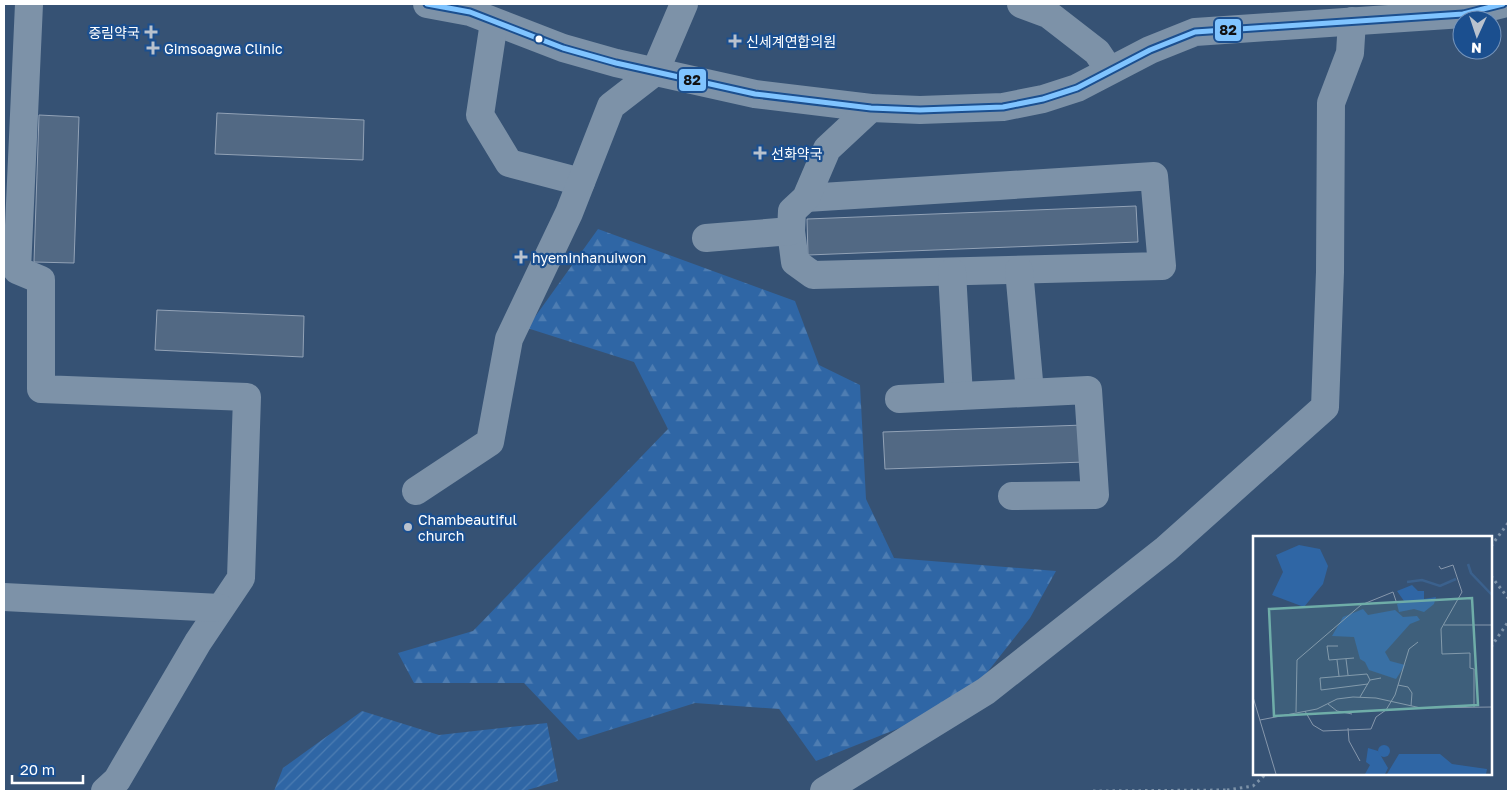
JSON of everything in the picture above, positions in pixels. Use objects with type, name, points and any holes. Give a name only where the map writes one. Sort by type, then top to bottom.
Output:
[{"type":"street","points":[[29,4],[17,270],[42,280],[40,389],[247,397],[241,578],[198,642],[116,780],[106,791]]},
{"type":"street","points":[[426,4],[470,12],[563,48],[616,63],[755,94],[871,108],[920,110],[1003,107],[1043,99],[1076,88],[1150,50],[1195,32],[1281,14],[1352,21],[1463,14],[1503,4]]},
{"type":"street","points":[[416,491],[490,442],[509,339],[569,213],[611,106],[655,72],[684,4]]},
{"type":"street","points":[[1021,4],[1048,14],[1055,19],[1097,52],[1109,70]]},
{"type":"street","points":[[824,791],[986,691],[1166,549],[1324,407],[1330,272],[1331,103],[1350,53],[1352,21]]},
{"type":"street","points":[[494,22],[480,115],[510,163],[581,182]]},
{"type":"street","points":[[806,198],[1154,176],[1162,266],[813,275],[795,262],[791,231],[792,211],[806,198],[827,148],[871,108]]},
{"type":"street","points":[[706,238],[791,231]]},
{"type":"street","points":[[1019,270],[1030,392]]},
{"type":"street","points":[[952,272],[960,396]]},
{"type":"street","points":[[899,399],[1088,390],[1095,495],[1012,496]]},
{"type":"street","points":[[4,597],[220,608]]},
{"type":"path","points":[[1492,545],[1508,523]]},
{"type":"path","points":[[1492,577],[1508,598]]},
{"type":"path","points":[[1492,646],[1508,622]]},
{"type":"path","points":[[1093,791],[1226,790],[1253,786],[1265,775]]},
{"type":"green space","points":[[598,229],[795,301],[819,365],[860,385],[866,499],[894,558],[1056,571],[1030,618],[963,703],[816,761],[779,709],[695,703],[578,740],[524,683],[414,683],[398,653],[473,631],[668,429],[634,362],[527,328]]},
{"type":"green space","points":[[362,711],[439,735],[547,723],[558,781],[524,791],[274,791],[283,768]]},
{"type":"building","points":[[217,113],[364,120],[363,160],[215,154]]},
{"type":"building","points":[[39,115],[79,117],[74,263],[34,262]]},
{"type":"building","points":[[1136,206],[1138,242],[808,255],[807,219]]},
{"type":"building","points":[[157,310],[304,316],[303,357],[155,350]]},
{"type":"building","points":[[1084,425],[1085,462],[885,469],[883,432]]},
{"type":"transit line","name":"82","points":[[427,4],[470,12],[563,48],[616,63],[755,94],[871,108],[920,110],[1003,107],[1043,99],[1077,88],[1150,50],[1195,32],[1463,14],[1503,4]]},
{"type":"place","name":"중림약국","points":[[151,32]]},
{"type":"place","name":"신세계연합의원","points":[[735,41]]},
{"type":"place","name":"Gimsoagwa Clinic","points":[[153,48]]},
{"type":"place","name":"선화약국","points":[[760,153]]},
{"type":"place","name":"hyeminhanuiwon","points":[[521,257]]},
{"type":"place","name":"Chambeautiful church","points":[[408,527]]}]
